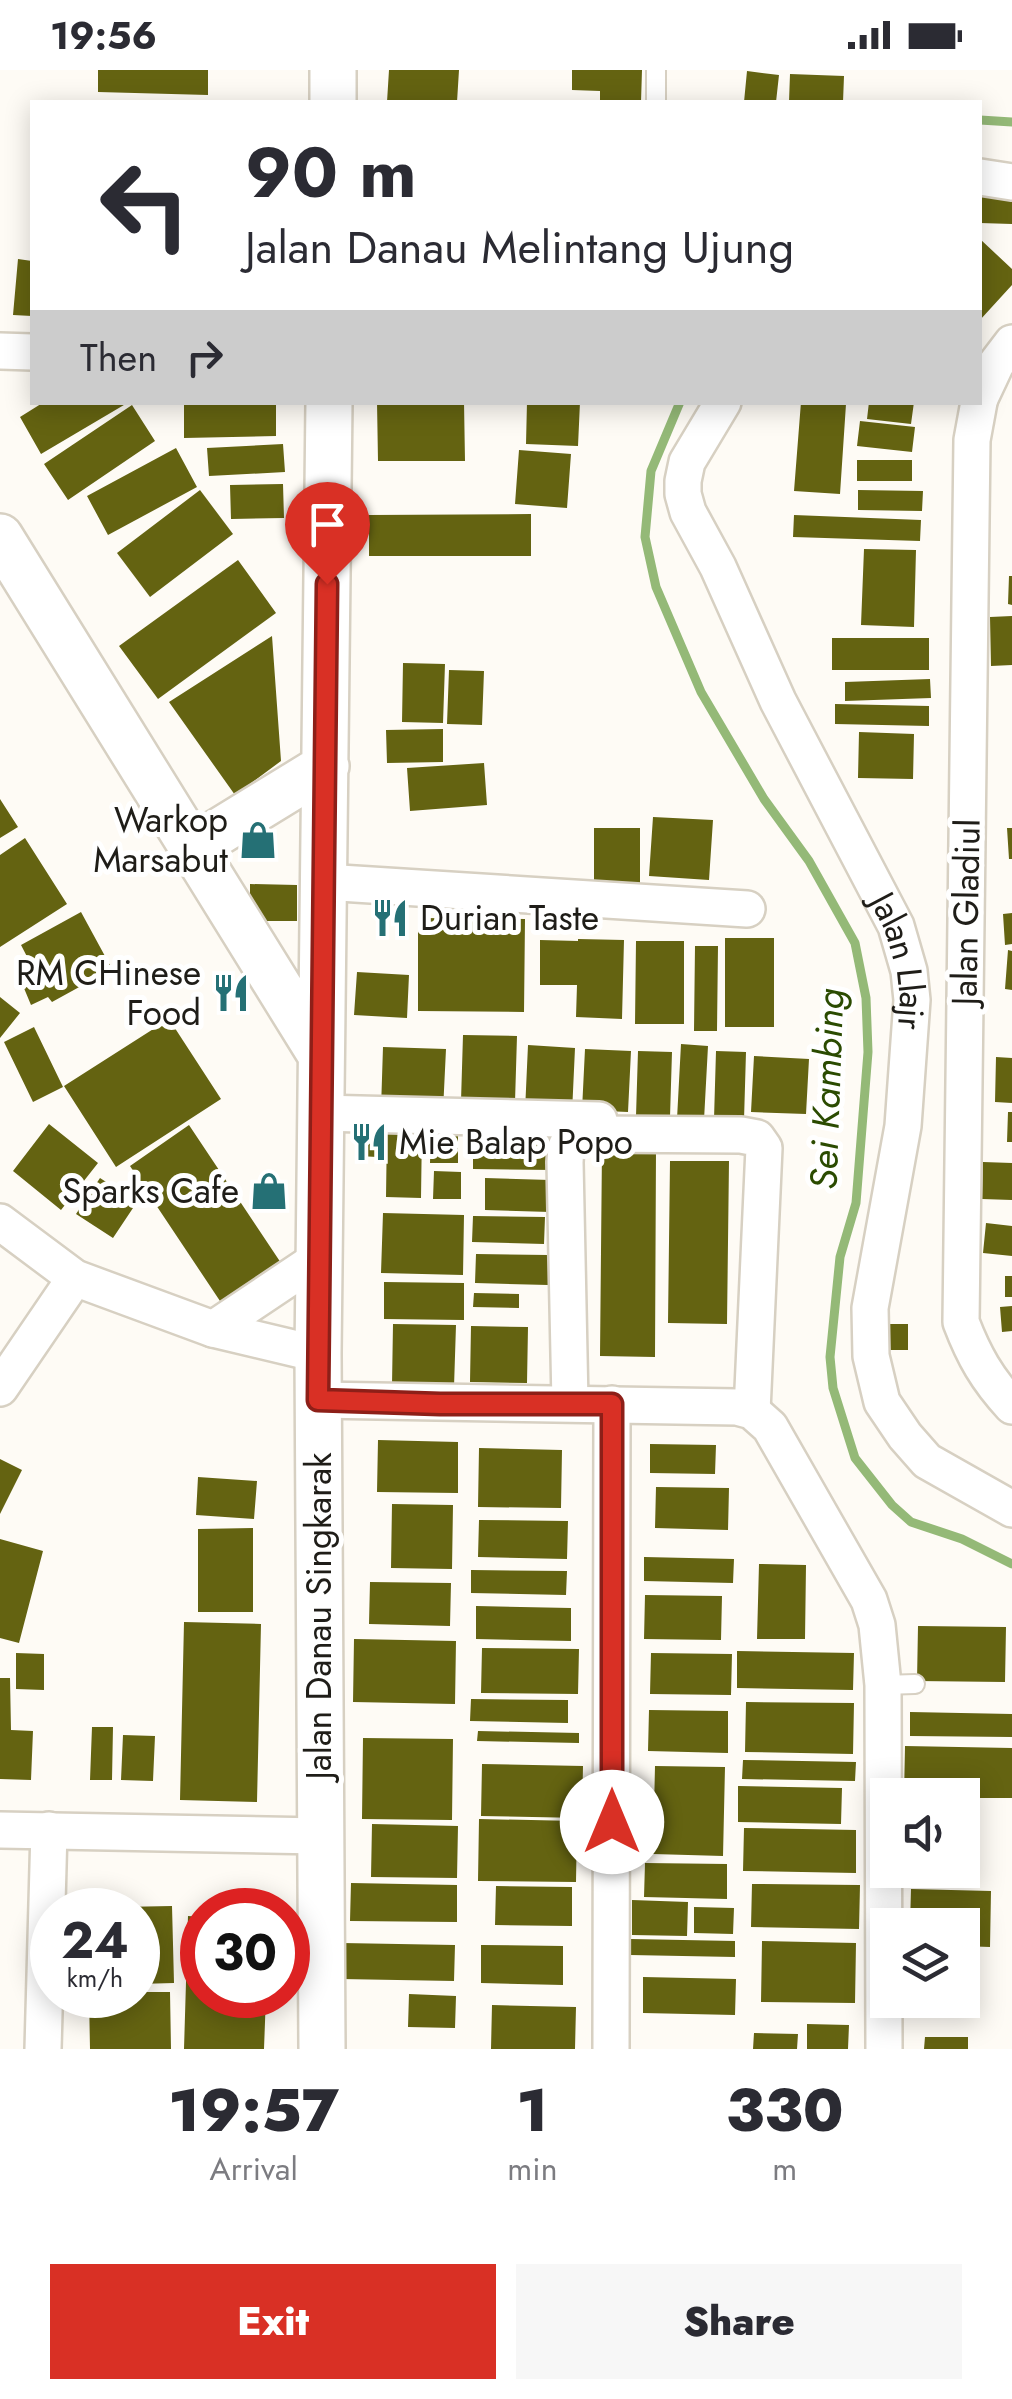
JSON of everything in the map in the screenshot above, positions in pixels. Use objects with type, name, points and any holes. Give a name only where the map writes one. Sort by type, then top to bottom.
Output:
[{"type":"street","points":[[332,100],[333,70]]},
{"type":"street","points":[[982,177],[1012,182]]},
{"type":"street","name":"Jalan Gladiul","points":[[982,396],[996,364],[1012,343]]},
{"type":"street","points":[[0,351],[30,352]]},
{"type":"street","name":"Jalan Danau Singkarak","points":[[322,2049],[318,1354],[329,405]]},
{"type":"street","name":"Jalan Llajr","points":[[721,405],[687,462],[683,494],[688,512],[718,567],[778,700],[896,926],[908,971],[912,1000],[904,1126],[870,1308],[871,1356],[882,1402],[927,1461],[1012,1509]]},
{"type":"street","name":"Jalan Gladiul","points":[[979,405],[972,440],[961,1322],[974,1357],[1012,1406]]},
{"type":"street","points":[[0,537],[321,1055]]},
{"type":"street","points":[[194,846],[326,766]]},
{"type":"street","points":[[324,882],[748,909]]},
{"type":"street","points":[[320,1113],[774,1124]]},
{"type":"street","points":[[570,1403],[564,1162],[570,1139],[588,1134],[742,1135],[756,1138],[764,1148],[752,1411]]},
{"type":"street","points":[[0,1222],[75,1278],[212,1329],[318,1354]]},
{"type":"street","points":[[212,1329],[319,1258]]},
{"type":"street","points":[[0,1388],[75,1278]]},
{"type":"street","points":[[318,1400],[737,1407],[752,1411],[770,1427],[868,1600],[899,1684],[884,2049]]},
{"type":"street","points":[[611,2049],[612,1404]]},
{"type":"street","points":[[0,1830],[320,1836]]},
{"type":"street","points":[[44,2049],[49,1830]]},
{"type":"lane","points":[[656,70],[656,100]]},
{"type":"building","points":[[98,70],[208,70],[208,95],[98,92]]},
{"type":"building","points":[[389,70],[459,70],[457,100],[387,100]]},
{"type":"building","points":[[572,70],[642,70],[641,100],[600,100],[600,91],[572,90]]},
{"type":"building","points":[[747,71],[779,75],[776,100],[744,100]]},
{"type":"building","points":[[790,74],[844,76],[843,100],[789,100]]},
{"type":"building","points":[[982,191],[1012,193],[1012,224],[982,223]]},
{"type":"building","points":[[982,241],[1012,269],[1012,285],[982,318]]},
{"type":"building","points":[[18,259],[30,261],[30,316],[13,315]]},
{"type":"building","points":[[39,405],[124,405],[41,454],[20,417]]},
{"type":"building","points":[[132,405],[155,441],[68,500],[44,464]]},
{"type":"building","points":[[184,405],[276,405],[276,436],[184,438]]},
{"type":"building","points":[[377,405],[464,405],[465,461],[378,461]]},
{"type":"building","points":[[527,405],[580,405],[578,446],[526,444]]},
{"type":"building","points":[[801,405],[846,405],[840,494],[794,491]]},
{"type":"building","points":[[869,405],[914,405],[911,424],[867,419]]},
{"type":"building","points":[[860,421],[915,427],[912,452],[857,446]]},
{"type":"building","points":[[283,444],[285,472],[209,476],[207,448]]},
{"type":"building","points":[[176,448],[197,487],[108,535],[87,496]]},
{"type":"building","points":[[519,450],[571,454],[567,508],[515,504]]},
{"type":"building","points":[[857,460],[912,460],[912,481],[857,481]]},
{"type":"building","points":[[283,484],[284,518],[231,519],[230,485]]},
{"type":"building","points":[[200,490],[233,534],[150,597],[117,553]]},
{"type":"building","points":[[858,490],[923,491],[922,511],[858,510]]},
{"type":"building","points":[[531,514],[531,556],[369,556],[369,515]]},
{"type":"building","points":[[794,515],[921,520],[920,541],[793,537]]},
{"type":"building","points":[[864,549],[916,550],[914,627],[861,625]]},
{"type":"building","points":[[238,560],[276,613],[158,699],[119,646]]},
{"type":"building","points":[[1012,576],[1012,605],[1008,604]]},
{"type":"building","points":[[1012,616],[1012,665],[991,666],[990,617]]},
{"type":"building","points":[[272,636],[281,761],[235,795],[169,702]]},
{"type":"building","points":[[832,638],[929,638],[929,670],[832,670]]},
{"type":"building","points":[[403,663],[445,664],[443,723],[402,722]]},
{"type":"building","points":[[449,670],[484,671],[482,725],[447,724]]},
{"type":"building","points":[[930,679],[931,698],[845,701],[845,682]]},
{"type":"building","points":[[835,704],[929,706],[929,726],[835,724]]},
{"type":"building","points":[[443,729],[443,762],[387,763],[386,730]]},
{"type":"building","points":[[859,732],[914,734],[913,779],[858,778]]},
{"type":"building","points":[[484,763],[487,805],[410,811],[407,768]]},
{"type":"building","points":[[0,799],[18,827],[0,838]]},
{"type":"building","points":[[653,817],[713,820],[709,880],[649,876]]},
{"type":"building","points":[[594,828],[640,828],[640,886],[594,886]]},
{"type":"building","points":[[1007,828],[1012,828],[1012,859],[1009,859]]},
{"type":"building","points":[[25,838],[67,904],[0,947],[0,855]]},
{"type":"building","points":[[250,884],[297,885],[297,921],[250,921]]},
{"type":"building","points":[[81,912],[112,969],[52,1002],[48,997],[31,1005],[21,981],[36,974],[21,945]]},
{"type":"building","points":[[1012,913],[1012,944],[1005,945],[1003,914]]},
{"type":"building","points":[[418,918],[525,919],[524,1012],[418,1011]]},
{"type":"building","points":[[725,938],[774,938],[774,1027],[725,1027]]},
{"type":"building","points":[[540,940],[624,940],[622,1019],[576,1017],[577,985],[540,985]]},
{"type":"building","points":[[636,941],[684,941],[684,1024],[635,1024]]},
{"type":"building","points":[[695,946],[718,946],[717,1031],[694,1031]]},
{"type":"building","points":[[1008,950],[1012,951],[1012,990],[1005,989]]},
{"type":"building","points":[[357,972],[409,975],[407,1018],[354,1015]]},
{"type":"building","points":[[0,997],[20,1013],[0,1038]]},
{"type":"building","points":[[169,1019],[221,1099],[116,1167],[64,1086]]},
{"type":"building","points":[[34,1027],[63,1087],[33,1102],[4,1042]]},
{"type":"building","points":[[463,1035],[517,1036],[515,1102],[461,1101]]},
{"type":"building","points":[[681,1044],[708,1046],[704,1120],[677,1119]]},
{"type":"building","points":[[528,1045],[575,1048],[572,1113],[525,1111]]},
{"type":"building","points":[[383,1047],[446,1049],[443,1111],[381,1109]]},
{"type":"building","points":[[585,1049],[631,1051],[628,1112],[582,1110]]},
{"type":"building","points":[[638,1051],[672,1052],[670,1117],[636,1116]]},
{"type":"building","points":[[716,1051],[746,1052],[744,1120],[714,1119]]},
{"type":"building","points":[[754,1056],[809,1059],[806,1114],[751,1112]]},
{"type":"building","points":[[996,1057],[1012,1058],[1012,1103],[995,1102]]},
{"type":"building","points":[[1008,1112],[1012,1112],[1012,1142],[1007,1142]]},
{"type":"building","points":[[49,1124],[98,1163],[61,1210],[13,1171]]},
{"type":"building","points":[[189,1125],[283,1266],[224,1307],[130,1166]]},
{"type":"building","name":"Mie Balap Popo","points":[[360,1127],[378,1128],[377,1157],[359,1156]]},
{"type":"building","points":[[387,1127],[422,1128],[421,1198],[386,1197]]},
{"type":"building","points":[[431,1129],[458,1130],[458,1163],[430,1163]]},
{"type":"building","points":[[473,1142],[555,1144],[554,1170],[473,1169]]},
{"type":"building","points":[[602,1148],[656,1149],[655,1357],[600,1356]]},
{"type":"building","points":[[670,1161],[729,1161],[727,1324],[668,1323]]},
{"type":"building","points":[[983,1162],[1012,1163],[1012,1200],[982,1199]]},
{"type":"building","points":[[434,1171],[461,1172],[461,1199],[433,1199]]},
{"type":"building","points":[[100,1178],[137,1202],[113,1238],[76,1214]]},
{"type":"building","points":[[485,1178],[550,1180],[550,1212],[485,1210]]},
{"type":"building","points":[[383,1213],[464,1215],[463,1275],[381,1273]]},
{"type":"building","points":[[473,1216],[545,1217],[544,1244],[472,1242]]},
{"type":"building","points":[[986,1223],[1012,1226],[1012,1256],[983,1253]]},
{"type":"building","points":[[476,1254],[548,1255],[548,1285],[475,1283]]},
{"type":"building","points":[[1005,1276],[1012,1276],[1012,1297],[1005,1297]]},
{"type":"building","points":[[384,1282],[464,1283],[464,1320],[384,1319]]},
{"type":"building","points":[[474,1293],[519,1294],[519,1308],[473,1307]]},
{"type":"building","points":[[1012,1306],[1012,1331],[1002,1332],[1000,1307]]},
{"type":"building","points":[[393,1324],[456,1325],[454,1387],[392,1385]]},
{"type":"building","points":[[876,1324],[908,1324],[908,1350],[876,1350]]},
{"type":"building","points":[[471,1326],[528,1327],[527,1383],[470,1382]]},
{"type":"building","points":[[378,1440],[458,1442],[458,1493],[377,1492]]},
{"type":"building","points":[[650,1444],[716,1445],[715,1474],[650,1473]]},
{"type":"building","points":[[479,1448],[562,1450],[561,1508],[478,1507]]},
{"type":"building","points":[[0,1459],[22,1470],[0,1514]]},
{"type":"building","points":[[198,1477],[257,1481],[254,1519],[196,1515]]},
{"type":"building","points":[[656,1487],[729,1488],[728,1530],[655,1528]]},
{"type":"building","points":[[392,1504],[453,1505],[452,1569],[391,1568]]},
{"type":"building","points":[[479,1520],[568,1521],[567,1559],[478,1557]]},
{"type":"building","points":[[253,1528],[253,1612],[198,1612],[198,1529]]},
{"type":"building","points":[[0,1539],[43,1551],[19,1643],[0,1638]]},
{"type":"building","points":[[644,1557],[734,1559],[733,1583],[644,1581]]},
{"type":"building","points":[[759,1564],[806,1565],[805,1639],[757,1639]]},
{"type":"building","points":[[471,1570],[567,1571],[566,1595],[471,1593]]},
{"type":"building","points":[[370,1582],[451,1583],[450,1626],[369,1624]]},
{"type":"building","points":[[645,1595],[722,1596],[721,1640],[644,1639]]},
{"type":"building","points":[[476,1606],[571,1608],[571,1641],[476,1639]]},
{"type":"building","points":[[184,1622],[261,1624],[257,1802],[180,1800]]},
{"type":"building","points":[[918,1626],[1006,1627],[1005,1682],[917,1681]]},
{"type":"building","points":[[354,1639],[456,1641],[455,1704],[353,1702]]},
{"type":"building","points":[[482,1648],[579,1649],[578,1694],[481,1693]]},
{"type":"building","points":[[737,1651],[854,1653],[853,1690],[737,1688]]},
{"type":"building","points":[[16,1653],[44,1654],[44,1690],[16,1689]]},
{"type":"building","points":[[651,1653],[732,1654],[731,1695],[650,1694]]},
{"type":"building","points":[[0,1678],[10,1678],[11,1730],[33,1731],[31,1780],[0,1779]]},
{"type":"building","points":[[471,1699],[568,1700],[568,1723],[470,1721]]},
{"type":"building","points":[[746,1702],[854,1703],[853,1754],[745,1752]]},
{"type":"building","points":[[649,1710],[728,1711],[728,1753],[648,1751]]},
{"type":"building","points":[[910,1712],[1012,1714],[1012,1737],[910,1736]]},
{"type":"building","points":[[92,1727],[113,1727],[112,1780],[90,1780]]},
{"type":"building","points":[[478,1731],[579,1733],[579,1743],[477,1741]]},
{"type":"building","points":[[123,1735],[155,1736],[153,1781],[121,1780]]},
{"type":"building","points":[[363,1738],[453,1739],[452,1820],[362,1819]]},
{"type":"building","points":[[905,1746],[1012,1748],[1012,1798],[980,1798],[980,1778],[904,1778]]},
{"type":"building","points":[[743,1760],[856,1762],[855,1781],[742,1779]]},
{"type":"building","points":[[482,1764],[583,1766],[582,1818],[481,1816]]},
{"type":"building","points":[[655,1766],[725,1767],[723,1856],[653,1854]]},
{"type":"building","points":[[738,1786],[842,1788],[841,1824],[738,1822]]},
{"type":"building","points":[[479,1819],[577,1821],[576,1882],[478,1881]]},
{"type":"building","points":[[372,1824],[458,1826],[457,1878],[371,1877]]},
{"type":"building","points":[[744,1828],[856,1830],[856,1873],[743,1871]]},
{"type":"building","points":[[645,1863],[727,1864],[727,1899],[644,1897]]},
{"type":"building","points":[[351,1883],[457,1885],[457,1922],[350,1921]]},
{"type":"building","points":[[752,1884],[860,1885],[859,1929],[751,1927]]},
{"type":"building","points":[[496,1886],[572,1887],[572,1926],[495,1925]]},
{"type":"building","points":[[911,1889],[991,1891],[990,1947],[980,1947],[980,1908],[910,1908]]},
{"type":"building","points":[[632,1900],[688,1902],[687,1936],[632,1935]]},
{"type":"building","points":[[160,1906],[172,1906],[174,1983],[160,1983]]},
{"type":"building","points":[[694,1907],[734,1908],[733,1934],[694,1933]]},
{"type":"building","points":[[631,1939],[735,1941],[735,1957],[630,1955]]},
{"type":"building","points":[[762,1941],[856,1943],[855,2003],[761,2002]]},
{"type":"building","points":[[342,1943],[455,1945],[454,1981],[341,1979]]},
{"type":"building","points":[[481,1945],[563,1946],[563,1985],[481,1983]]},
{"type":"building","points":[[643,1977],[736,1979],[735,2015],[643,2013]]},
{"type":"building","points":[[160,1992],[170,1992],[171,2049],[90,2049],[89,2018],[160,2018]]},
{"type":"building","points":[[409,1994],[456,1996],[455,2028],[408,2027]]},
{"type":"building","points":[[492,2005],[576,2007],[575,2049],[491,2049]]},
{"type":"building","points":[[185,2018],[265,2018],[264,2049],[184,2049]]},
{"type":"building","points":[[807,2024],[849,2025],[848,2049],[807,2049]]},
{"type":"building","points":[[754,2033],[798,2034],[797,2049],[753,2049]]},
{"type":"building","points":[[925,2037],[968,2037],[968,2049],[924,2049]]},
{"type":"waterway","name":"Sei Kambing","points":[[982,120],[1012,122]]},
{"type":"waterway","name":"Sei Kambing","points":[[679,405],[651,471],[645,537],[656,587],[701,692],[764,799],[809,861],[855,943],[866,998],[868,1052],[856,1203],[840,1257],[830,1357],[833,1388],[855,1458],[892,1505],[911,1522],[962,1539],[1012,1564]]},
{"type":"place","name":"Warkop Marsabut","points":[[258,840]]},
{"type":"place","name":"Durian Taste","points":[[390,918]]},
{"type":"place","name":"RM CHinese Food","points":[[231,993]]},
{"type":"place","name":"Mie Balap Popo","points":[[369,1142]]},
{"type":"place","name":"Sparks Cafe","points":[[269,1191]]},
{"type":"route","points":[[327,584],[318,1400],[612,1404],[612,1822]]}]
